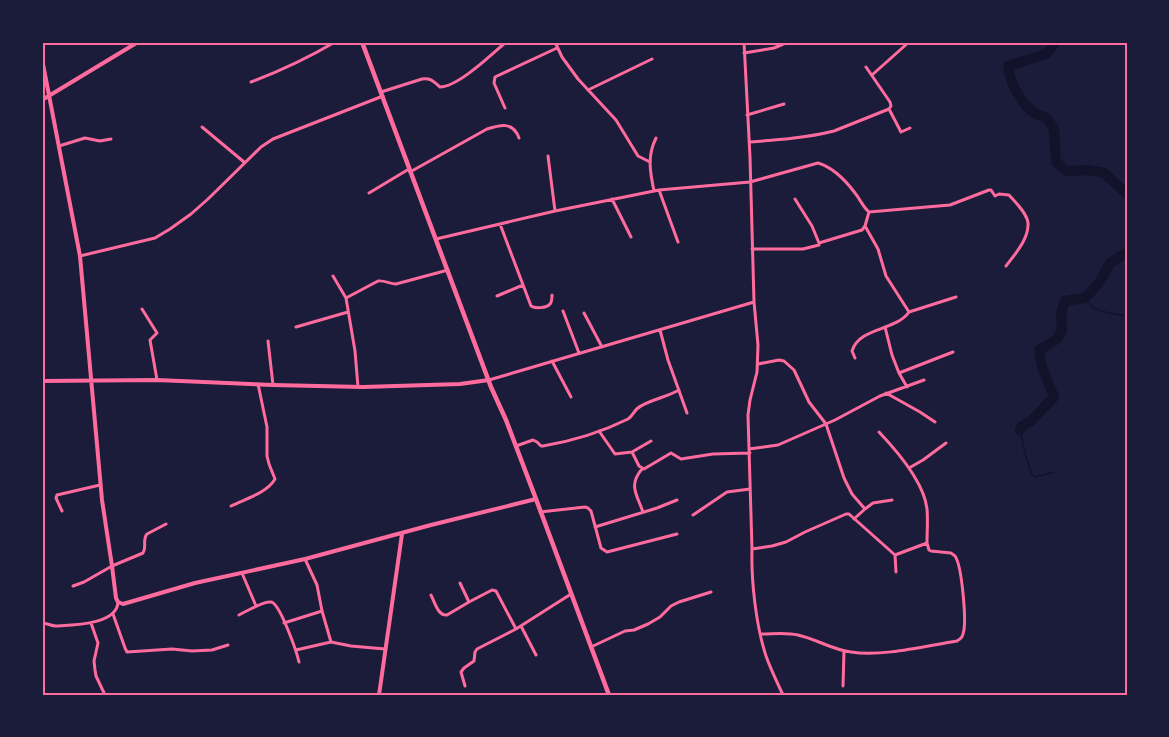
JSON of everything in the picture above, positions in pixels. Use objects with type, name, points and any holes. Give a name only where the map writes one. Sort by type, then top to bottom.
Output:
[{"type":"main road","points":[[362,42],[609,695]]},
{"type":"street","points":[[42,100],[138,42]]},
{"type":"street","points":[[251,82],[313,55],[334,42]]},
{"type":"street","points":[[80,256],[155,238],[208,200],[244,162],[273,139],[422,79],[432,80],[440,87],[445,87],[466,75],[506,42]]},
{"type":"street","points":[[555,42],[562,57],[616,120],[638,156],[650,162]]},
{"type":"street","points":[[744,42],[754,302],[758,345],[758,364],[748,407],[751,566],[766,655],[783,695]]},
{"type":"street","points":[[744,53],[774,48],[788,42]]},
{"type":"street","points":[[872,75],[909,42]]},
{"type":"street","points":[[505,108],[494,83],[495,77],[557,48]]},
{"type":"street","points":[[42,59],[80,256],[100,485],[118,602],[118,607],[113,614],[91,623],[54,626],[42,623]]},
{"type":"street","points":[[588,90],[652,59]]},
{"type":"street","points":[[866,66],[890,102],[889,109],[901,132],[910,128]]},
{"type":"street","points":[[747,115],[784,104]]},
{"type":"street","points":[[749,142],[786,140],[824,134],[889,109]]},
{"type":"street","points":[[369,193],[487,129],[500,125],[508,126],[517,132],[519,138]]},
{"type":"street","points":[[202,127],[244,162]]},
{"type":"street","points":[[58,146],[85,138],[100,141],[111,139]]},
{"type":"street","points":[[656,138],[652,145],[650,169],[656,191],[678,242]]},
{"type":"street","points":[[548,156],[555,211]]},
{"type":"street","points":[[436,239],[555,211],[656,191],[750,182],[818,163],[823,164],[848,184],[869,212]]},
{"type":"street","points":[[869,212],[950,205],[989,190],[995,196],[1009,195],[1028,223],[1023,241],[1006,266]]},
{"type":"street","points":[[612,199],[630,237]]},
{"type":"street","points":[[795,200],[812,226],[819,243]]},
{"type":"street","points":[[752,249],[816,247],[819,243],[858,231],[865,226],[869,212]]},
{"type":"street","points":[[500,223],[529,304],[535,309],[550,304],[552,295]]},
{"type":"street","points":[[865,226],[878,249],[886,276],[909,312]]},
{"type":"street","points":[[346,298],[378,281],[396,284],[448,270]]},
{"type":"street","points":[[333,276],[346,298],[355,351],[358,387]]},
{"type":"street","points":[[497,296],[523,285]]},
{"type":"street","points":[[855,358],[852,351],[856,342],[868,334],[905,317],[909,312],[956,297]]},
{"type":"street","points":[[42,381],[157,380],[358,387],[460,384],[489,380],[754,302]]},
{"type":"street","points":[[142,309],[157,333],[150,340],[157,380]]},
{"type":"street","points":[[564,311],[579,353]]},
{"type":"street","points":[[296,327],[348,312]]},
{"type":"street","points":[[585,313],[602,347]]},
{"type":"street","points":[[885,327],[892,355],[907,387]]},
{"type":"street","points":[[660,330],[687,413]]},
{"type":"street","points":[[268,341],[273,385]]},
{"type":"street","points":[[899,374],[953,352]]},
{"type":"street","points":[[758,364],[779,360],[790,365],[809,402],[826,424],[844,478],[852,494],[864,509]]},
{"type":"street","points":[[552,361],[571,397]]},
{"type":"street","points":[[643,512],[634,479],[642,469],[647,469],[671,453],[681,459],[778,445],[826,424],[886,393],[924,380]]},
{"type":"street","points":[[231,506],[265,490],[273,484],[275,479],[267,456],[266,420],[258,384]]},
{"type":"street","points":[[516,446],[533,440],[541,446],[564,442],[599,431],[631,418],[637,407],[680,390]]},
{"type":"street","points":[[886,393],[935,422]]},
{"type":"street","points":[[599,431],[615,454],[632,452],[651,441]]},
{"type":"street","points":[[761,634],[798,635],[844,651],[864,653],[889,652],[957,641],[962,638],[965,617],[956,557],[951,553],[928,550],[927,508],[923,495],[900,455],[879,432]]},
{"type":"street","points":[[909,468],[946,442]]},
{"type":"street","points":[[632,452],[642,469]]},
{"type":"street","points":[[62,511],[56,498],[57,495],[100,485]]},
{"type":"street","points":[[693,515],[727,492],[750,488]]},
{"type":"street","points":[[118,602],[123,604],[536,499]]},
{"type":"street","points":[[595,527],[677,500]]},
{"type":"street","points":[[854,519],[873,503],[891,500]]},
{"type":"street","points":[[540,512],[588,508],[591,511],[601,548],[607,552],[677,534]]},
{"type":"street","points":[[752,549],[786,542],[849,514],[895,555],[896,572]]},
{"type":"street","points":[[73,586],[142,554],[145,550],[144,539],[147,534],[166,524]]},
{"type":"street","points":[[379,695],[402,534]]},
{"type":"street","points":[[895,555],[927,543]]},
{"type":"street","points":[[304,559],[317,585],[321,611],[331,642]]},
{"type":"street","points":[[242,573],[256,606]]},
{"type":"street","points":[[460,583],[470,602]]},
{"type":"street","points":[[431,596],[444,616],[492,590],[496,591],[516,629]]},
{"type":"street","points":[[591,647],[621,632],[648,624],[679,602],[711,592]]},
{"type":"street","points":[[465,686],[461,672],[474,661],[476,650],[516,629],[571,594]]},
{"type":"street","points":[[240,615],[256,606],[272,602],[275,604],[285,623],[299,662]]},
{"type":"street","points":[[285,623],[321,611]]},
{"type":"street","points":[[113,614],[127,652],[172,649],[212,650],[228,645]]},
{"type":"street","points":[[91,623],[98,643],[94,661],[95,670],[105,695]]},
{"type":"street","points":[[521,626],[536,655]]},
{"type":"street","points":[[296,650],[331,642],[385,649]]},
{"type":"street","points":[[843,686],[844,651]]},
{"type":"waterway","points":[[1056,42],[1046,54],[1008,66],[1012,82],[1026,105],[1032,111],[1046,117],[1054,129],[1056,162],[1067,171],[1088,170],[1104,173],[1127,194]]},
{"type":"waterway","points":[[1020,430],[1054,397],[1042,367],[1039,350],[1057,339],[1062,331],[1061,313],[1065,301],[1085,298],[1099,283],[1110,263],[1127,252]]},
{"type":"waterway","points":[[1085,298],[1093,307],[1127,316]]},
{"type":"waterway","points":[[1020,430],[1032,475],[1035,477],[1054,472]]}]
